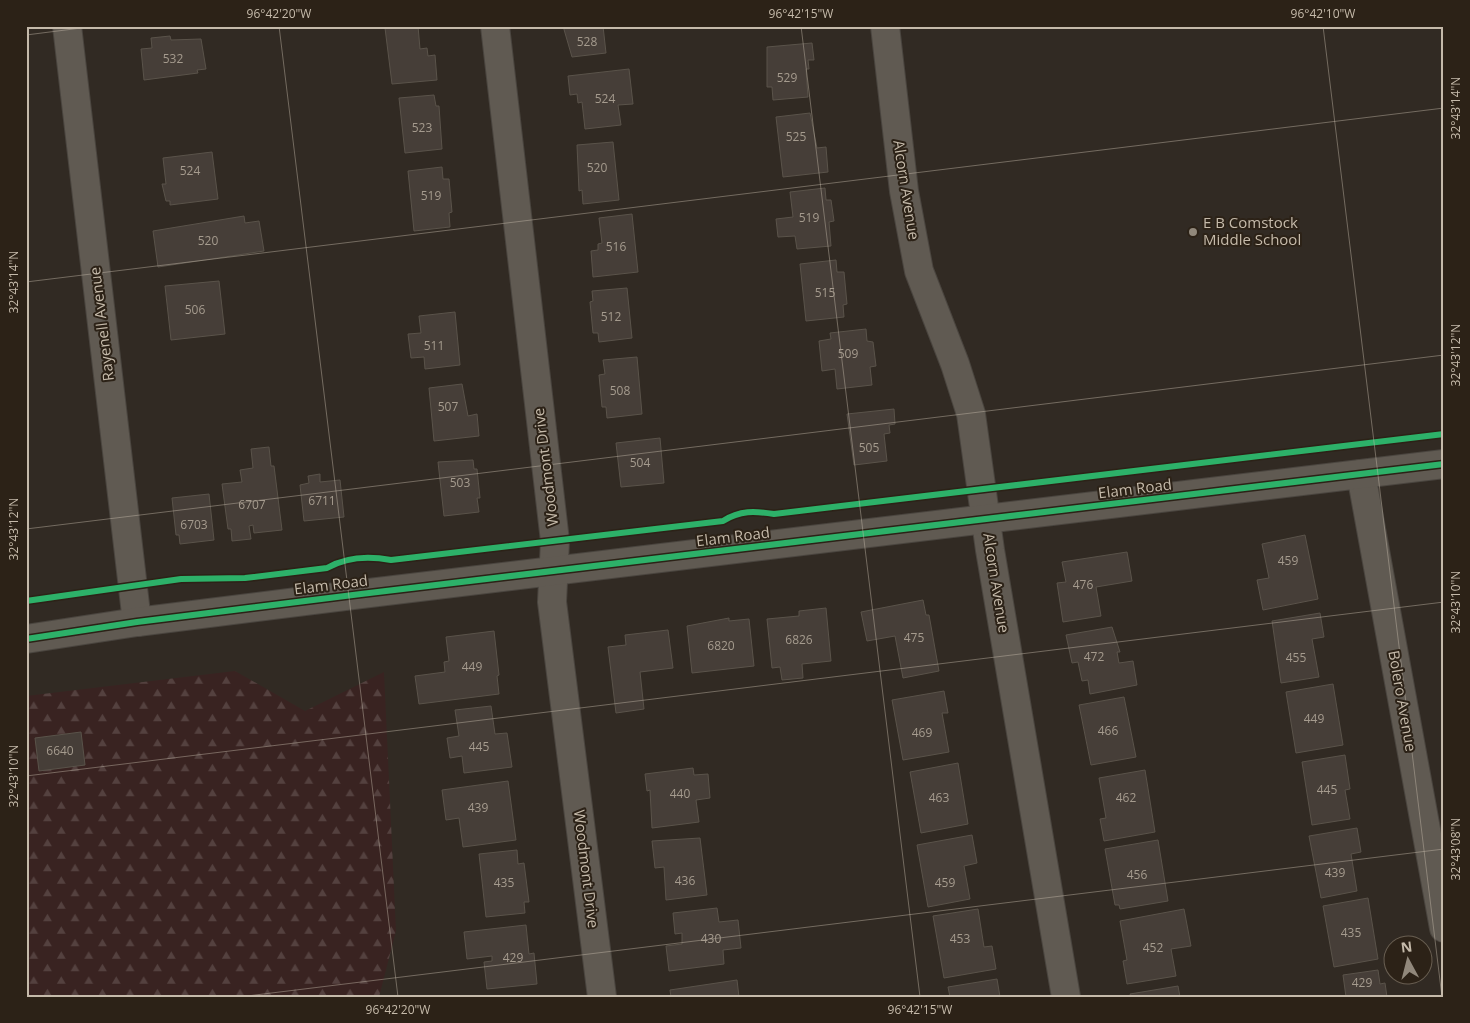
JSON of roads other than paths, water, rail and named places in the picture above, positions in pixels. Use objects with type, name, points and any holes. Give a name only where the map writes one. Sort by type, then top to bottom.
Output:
[{"type":"street","name":"Rayenell Avenue","points":[[67,26],[137,622]]},
{"type":"street","name":"Woodmont Drive","points":[[495,26],[555,541],[552,602],[602,997]]},
{"type":"street","name":"Alcorn Avenue","points":[[885,26],[904,191],[919,271],[955,364],[971,414],[986,520],[1066,997]]},
{"type":"street","name":"Elam Road","points":[[26,639],[137,622],[1444,464]]},
{"type":"street","name":"Bolero Avenue","points":[[1361,474],[1444,928]]},
{"type":"place","name":"E B Comstock Middle School","points":[[1193,232]]}]
